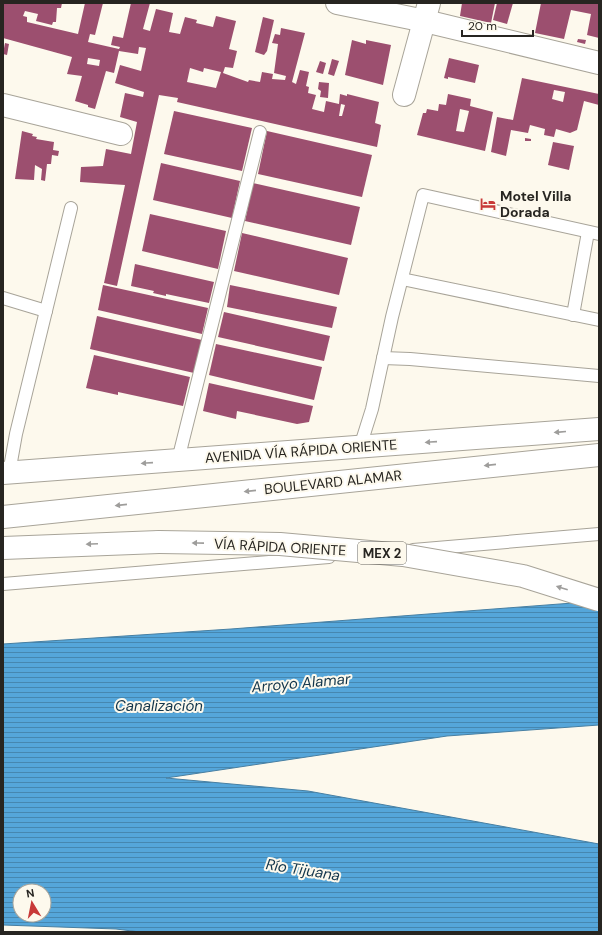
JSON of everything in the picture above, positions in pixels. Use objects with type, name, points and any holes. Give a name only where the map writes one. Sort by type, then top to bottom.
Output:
[{"type":"main road","points":[[337,3],[427,12],[599,63]]},
{"type":"main road","points":[[404,95],[427,12]]},
{"type":"main road","points":[[3,105],[121,134]]},
{"type":"main road","name":"AVENIDA VÍA RÁPIDA ORIENTE","points":[[6,473],[599,429]]},
{"type":"main road","points":[[525,462],[599,448]]},
{"type":"main road","name":"BOULEVARD ALAMAR","points":[[68,511],[599,455]]},
{"type":"main road","points":[[3,511],[68,511]]},
{"type":"main road","points":[[3,517],[68,511]]},
{"type":"main road","name":"VÍA RÁPIDA ORIENTE","points":[[3,548],[159,542],[280,544],[404,555],[524,576],[599,600]]},
{"type":"lane","points":[[178,460],[260,132]]},
{"type":"lane","points":[[360,447],[372,409],[423,195],[594,233],[573,315]]},
{"type":"lane","points":[[6,473],[71,208]]},
{"type":"lane","points":[[402,279],[599,320]]},
{"type":"lane","points":[[3,298],[46,311]]},
{"type":"lane","points":[[383,358],[410,359],[599,376]]},
{"type":"lane","points":[[3,584],[599,534]]},
{"type":"water","points":[[599,601],[599,725],[447,736],[166,778],[308,791],[599,844],[599,932],[140,932],[116,929],[3,925],[3,644],[231,629]]},
{"type":"building","points":[[3,3],[62,3],[61,8],[57,8],[56,22],[53,22],[52,25],[36,21],[38,14],[25,11],[23,16],[27,17],[27,22],[78,34],[85,3],[103,3],[95,35],[90,34],[88,42],[119,49],[120,47],[111,45],[113,36],[123,38],[131,3],[150,3],[143,29],[150,31],[156,9],[173,13],[169,32],[180,34],[185,17],[197,20],[196,23],[213,27],[216,16],[236,21],[229,49],[237,51],[233,68],[225,67],[223,73],[248,82],[249,80],[260,82],[262,72],[273,74],[272,79],[285,80],[286,76],[274,73],[278,44],[272,43],[275,34],[280,35],[281,28],[305,33],[292,82],[296,84],[300,70],[309,72],[306,86],[309,87],[308,93],[316,95],[312,109],[324,112],[326,101],[339,104],[340,94],[347,96],[347,94],[379,102],[375,123],[381,125],[377,147],[177,102],[178,98],[159,95],[117,286],[104,283],[125,185],[80,182],[81,167],[103,166],[106,149],[131,154],[137,122],[120,117],[125,93],[143,97],[144,92],[115,83],[120,65],[141,71],[146,48],[139,47],[138,54],[119,51],[114,73],[106,71],[95,109],[75,101],[82,76],[67,74],[72,57],[3,38]],"holes":[[[88,58],[100,60],[99,66],[87,64]],[[190,68],[203,72],[204,68],[221,72],[216,88],[187,82]],[[341,104],[345,105],[342,116],[339,116]]]},
{"type":"building","points":[[462,3],[495,3],[491,23],[460,16]]},
{"type":"building","points":[[497,3],[513,3],[507,24],[493,20]]},
{"type":"building","points":[[541,3],[599,3],[599,38],[587,35],[591,14],[571,10],[564,39],[535,33]]},
{"type":"building","points":[[263,17],[274,20],[267,51],[264,55],[255,52]]},
{"type":"building","points":[[578,39],[586,40],[585,44],[577,42]]},
{"type":"building","points":[[352,40],[366,44],[366,40],[391,45],[383,85],[345,75]]},
{"type":"building","points":[[5,43],[9,44],[7,55],[3,54]]},
{"type":"building","points":[[449,58],[479,65],[475,83],[448,77],[448,79],[444,78]]},
{"type":"building","points":[[332,59],[339,61],[334,76],[328,74]]},
{"type":"building","points":[[320,61],[326,63],[323,74],[316,72]]},
{"type":"building","points":[[522,78],[599,94],[599,105],[584,101],[577,130],[570,133],[556,129],[554,137],[544,135],[545,129],[530,125],[528,133],[511,130],[506,156],[491,152],[497,117],[513,120]],"holes":[[[554,90],[565,92],[563,102],[552,99]]]},
{"type":"building","points":[[319,82],[329,83],[328,98],[320,97],[321,91],[318,89]]},
{"type":"building","points":[[448,94],[471,99],[470,106],[493,112],[485,151],[417,135],[423,113],[426,113],[427,109],[438,111],[439,104],[446,105]],"holes":[[[460,109],[469,111],[464,132],[456,131]]]},
{"type":"building","points":[[174,111],[252,128],[242,171],[164,154]]},
{"type":"building","points":[[22,131],[33,134],[32,136],[37,137],[36,139],[54,142],[53,150],[59,151],[58,156],[52,155],[51,164],[47,164],[45,181],[41,180],[42,169],[35,165],[34,180],[15,179]]},
{"type":"building","points":[[267,131],[372,155],[362,197],[258,174]]},
{"type":"building","points":[[525,138],[531,139],[531,141],[525,141]]},
{"type":"building","points":[[553,142],[574,146],[569,170],[548,165]]},
{"type":"building","points":[[161,163],[240,181],[232,218],[153,200]]},
{"type":"building","points":[[253,183],[360,207],[351,245],[245,221]]},
{"type":"building","points":[[150,214],[226,231],[218,269],[142,251]]},
{"type":"building","points":[[242,233],[348,258],[339,295],[234,271]]},
{"type":"building","points":[[135,264],[214,282],[209,303],[166,294],[166,296],[153,293],[154,291],[131,286]]},
{"type":"building","points":[[103,285],[208,308],[202,334],[98,310]]},
{"type":"building","points":[[230,285],[337,307],[332,328],[227,307]]},
{"type":"building","points":[[224,312],[330,336],[324,361],[218,337]]},
{"type":"building","points":[[97,316],[202,340],[194,373],[90,349]]},
{"type":"building","points":[[216,344],[322,367],[314,400],[209,375]]},
{"type":"building","points":[[94,355],[190,377],[183,406],[118,392],[118,395],[86,388]]},
{"type":"building","points":[[209,383],[313,406],[309,422],[297,424],[237,411],[236,419],[203,411]]},
{"type":"place","name":"Motel Villa Dorada","points":[[488,204]]},
{"type":"water label","name":"Arroyo Alamar","points":[[301,683]]},
{"type":"water label","name":"Canalización","points":[[159,706]]},
{"type":"water label","name":"Río Tijuana","points":[[303,870]]}]
